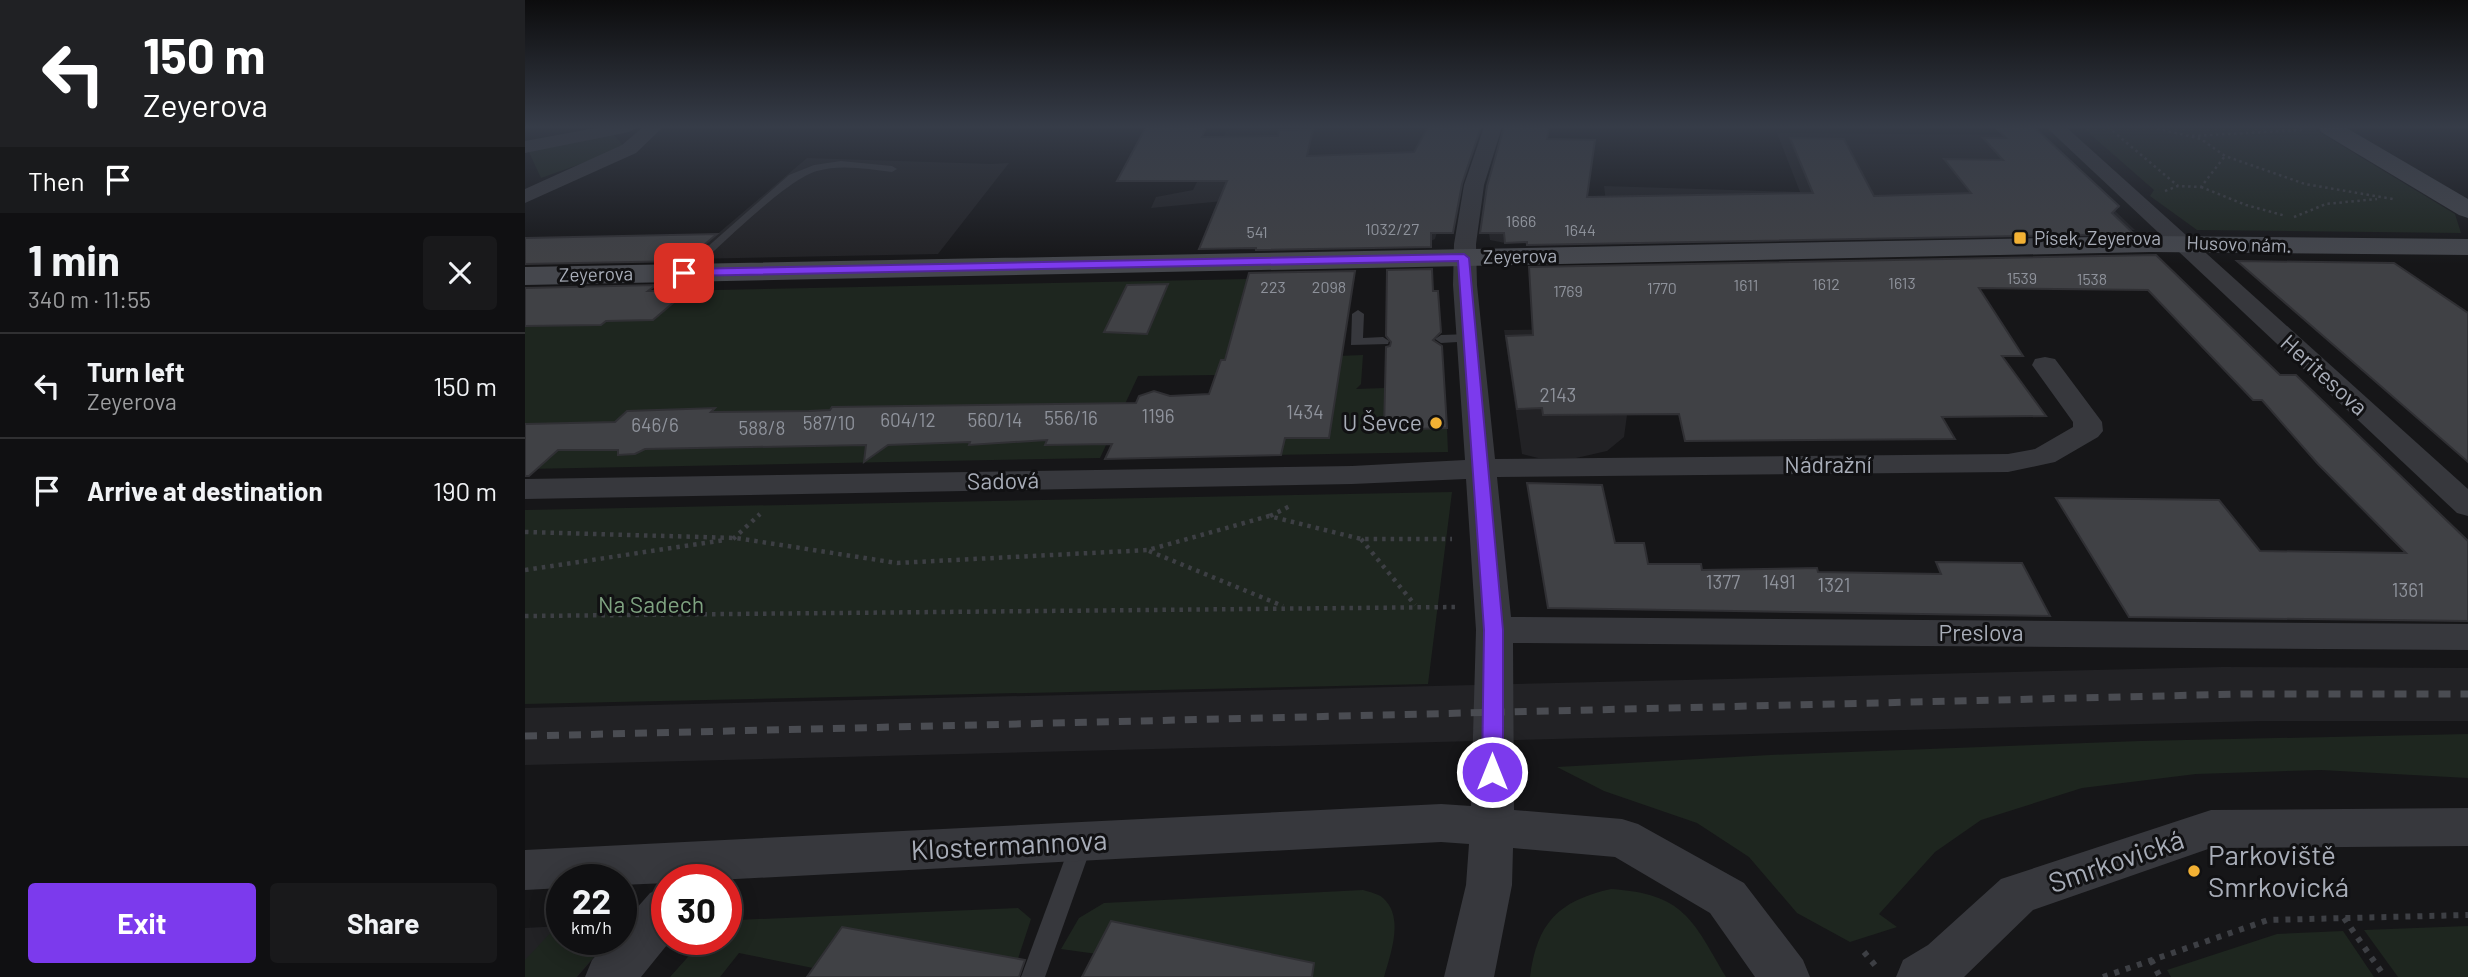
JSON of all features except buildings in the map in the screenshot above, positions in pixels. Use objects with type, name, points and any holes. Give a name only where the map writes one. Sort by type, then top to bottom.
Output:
[{"type":"street","points":[[525,197],[578,173]]},
{"type":"street","points":[[1469,977],[1489,885],[1492,825],[1494,630],[1481,469],[1455,339],[1464,234],[1477,173]]},
{"type":"street","name":"Husovo nám.","points":[[2104,173],[2179,244],[2468,247]]},
{"type":"street","points":[[2405,173],[2468,210]]},
{"type":"street","name":"Zeyerova","points":[[525,276],[2179,244]]},
{"type":"street","name":"Heritesova","points":[[2179,244],[2468,506]]},
{"type":"street","name":"Nádražní","points":[[1481,469],[2008,463],[2044,456],[2088,431],[2087,422],[2045,365]]},
{"type":"street","name":"Sadová","points":[[525,489],[1352,475],[1481,469]]},
{"type":"street","name":"Preslova","points":[[1494,630],[2468,636]]},
{"type":"street","name":"Klostermannova","points":[[742,867],[1081,842],[1441,823],[1492,825],[1622,838],[1727,898],[1785,977]]},
{"type":"street","name":"Smrkovická","points":[[1921,977],[1945,962],[2017,894],[2211,829],[2468,827]]},
{"type":"street","name":"Klostermannova","points":[[525,870],[651,870]]},
{"type":"street","points":[[610,977],[651,927]]},
{"type":"lane","points":[[684,273],[793,177],[802,173]]},
{"type":"lane","points":[[1358,314],[1356,342],[1383,341]]},
{"type":"lane","points":[[1033,977],[1081,842]]},
{"type":"path","points":[[2162,173],[2178,186]]},
{"type":"path","points":[[2200,187],[2212,173]]},
{"type":"path","points":[[2130,197],[2153,195],[2178,186],[2200,187],[2246,205],[2292,218],[2326,204],[2385,198],[2305,184],[2272,173]]},
{"type":"path","points":[[525,570],[736,538],[789,485]]},
{"type":"path","points":[[525,532],[736,538],[897,563],[1148,550],[1269,516],[1361,540],[1457,539]]},
{"type":"path","points":[[1361,540],[1416,605]]},
{"type":"path","points":[[1148,550],[1288,608]]},
{"type":"path","points":[[525,616],[1416,605],[1457,607]]},
{"type":"path","points":[[2103,977],[2268,920],[2468,915]]},
{"type":"path","points":[[2344,918],[2385,977]]},
{"type":"path","points":[[1864,952],[1885,977]]},
{"type":"path","points":[[2151,960],[2160,977]]},
{"type":"shaded area","points":[[790,173],[1002,173],[938,254],[688,259]]},
{"type":"shaded area","points":[[1202,173],[1454,173],[1435,239],[1424,244],[1234,200],[1151,208],[1156,197],[1193,190]]},
{"type":"shaded area","points":[[1792,173],[2083,173],[2120,208],[2112,208],[2135,230],[1611,240],[1611,244],[1505,243],[1490,240],[1486,213],[1607,211],[1604,186],[1800,192]]},
{"type":"shaded area","points":[[1610,329],[1673,369],[1627,415],[1624,437],[1607,451],[1576,458],[1538,458],[1522,454],[1504,330]]},
{"type":"shaded area","points":[[2222,667],[2468,668],[2468,721],[2262,721],[525,765],[525,708]]},
{"type":"shaded area","points":[[546,927],[546,955],[596,955],[577,977],[525,977],[525,928]]},
{"type":"green space","points":[[538,173],[556,173],[541,178]]},
{"type":"green space","points":[[2134,173],[2386,173],[2455,214],[2461,233],[2197,230],[2150,196],[2154,190]]},
{"type":"green space","points":[[1248,279],[1288,358],[1363,355],[1361,384],[1356,389],[1385,388],[1384,430],[1447,428],[1448,452],[1218,456],[1275,359],[1221,360],[1216,375],[1138,376],[1100,458],[525,469],[525,294]]},
{"type":"green space","name":"Na Sadech","points":[[1452,492],[1428,684],[525,704],[525,510]]},
{"type":"green space","points":[[2468,734],[2468,778],[2321,770],[2196,774],[2082,788],[1981,820],[1935,852],[1879,914],[1897,927],[1850,942],[1797,913],[1749,857],[1697,823],[1604,791],[1557,767],[1770,755],[2140,741]]},
{"type":"green space","points":[[1611,889],[1655,897],[1683,913],[1704,939],[1726,977],[1530,977],[1538,942],[1553,917],[1577,900]]},
{"type":"green space","points":[[1363,890],[1383,898],[1393,915],[1394,936],[1384,977],[1262,977],[1061,949],[1079,918],[1104,903]]},
{"type":"green space","points":[[1018,908],[1031,919],[1012,977],[813,968],[742,954],[742,920]]},
{"type":"green space","points":[[2468,926],[2468,977],[2398,977],[2364,930]]},
{"type":"green space","points":[[2343,931],[2374,977],[2171,977],[2167,970],[2277,934]]},
{"type":"green space","points":[[546,938],[546,955],[596,955],[576,977],[525,977],[525,960]]},
{"type":"green space","points":[[690,955],[737,955],[720,977],[670,977]]},
{"type":"railway","points":[[525,736],[2242,694],[2468,694]]},
{"type":"place","name":"Písek, Zeyerova","points":[[2020,238]]},
{"type":"place","name":"U Ševce","points":[[1436,423]]},
{"type":"place","name":"Parkoviště Smrkovická","points":[[2194,871]]},
{"type":"route","points":[[684,273],[1464,258],[1494,630],[1492,772]]}]
